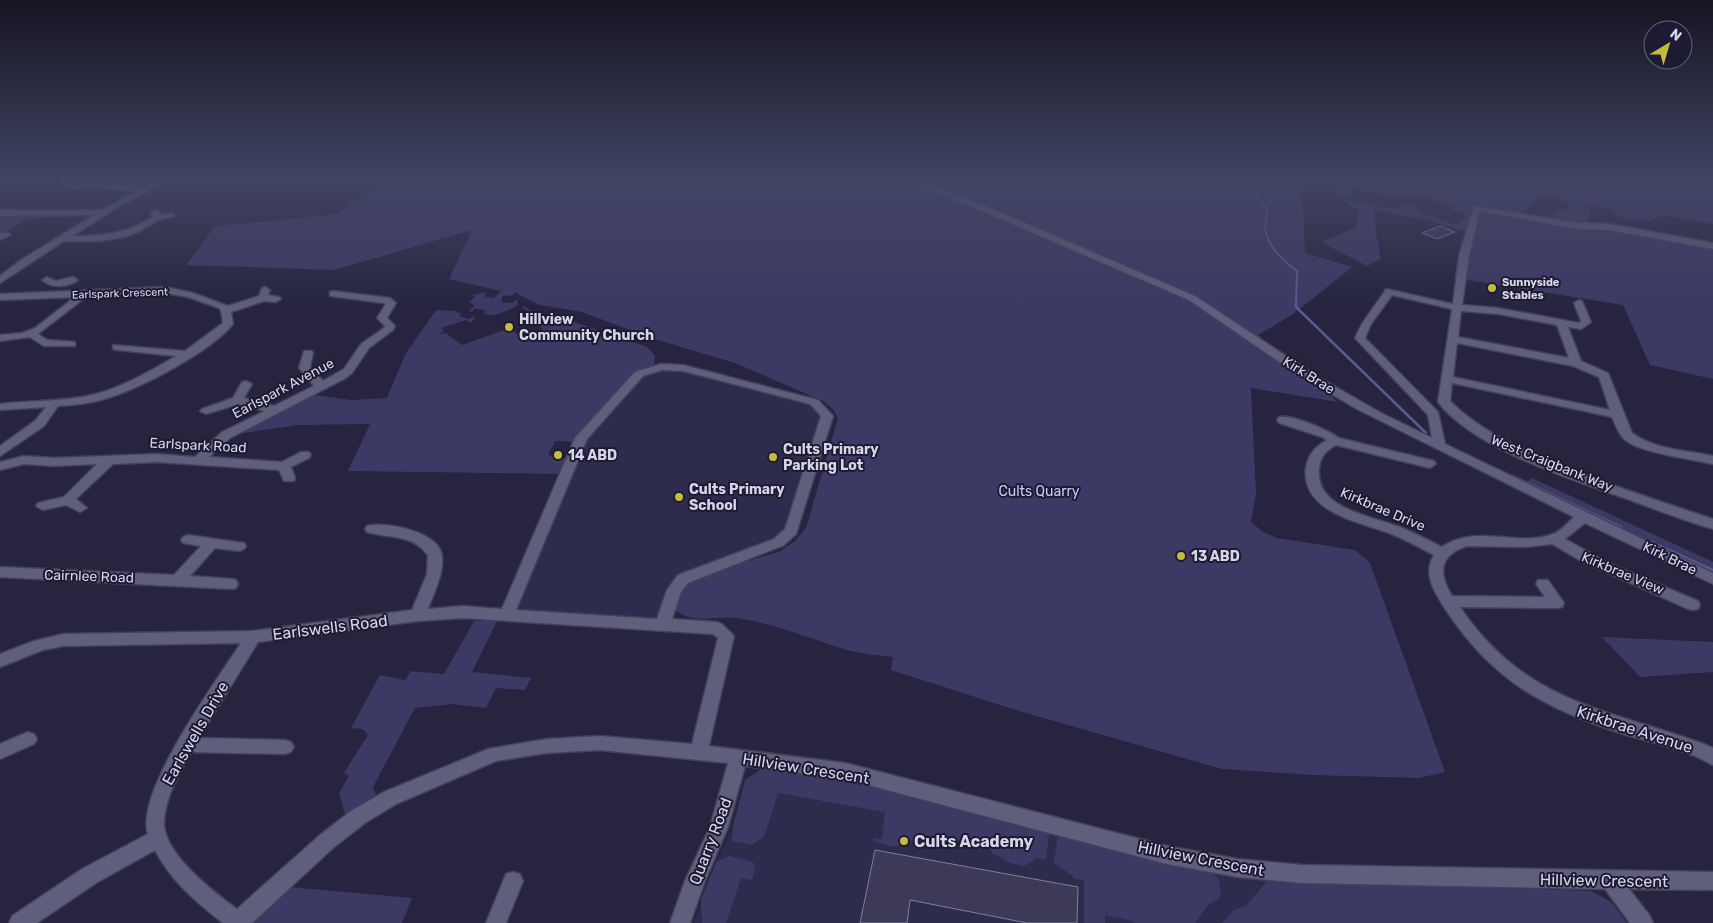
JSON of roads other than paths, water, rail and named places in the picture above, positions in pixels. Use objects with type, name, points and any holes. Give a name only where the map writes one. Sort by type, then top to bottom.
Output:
[{"type":"street","points":[[0,280],[90,221]]},
{"type":"street","points":[[63,238],[114,236],[141,228],[149,221]]},
{"type":"street","name":"Kirk Brae","points":[[1014,221],[1192,298],[1211,308],[1268,349],[1346,398],[1439,446],[1713,578]]},
{"type":"street","points":[[1473,221],[1466,247],[1448,379],[1619,415]]},
{"type":"street","points":[[1550,221],[1578,226],[1609,227],[1713,246]]},
{"type":"street","name":"Earlspark Crescent","points":[[40,295],[51,282],[73,280]]},
{"type":"street","name":"Earlspark Crescent","points":[[0,297],[165,290],[190,295],[226,310]]},
{"type":"street","points":[[1439,446],[1434,414],[1360,338],[1364,324],[1387,299],[1389,291],[1458,308],[1498,311],[1581,326],[1586,322],[1579,303]]},
{"type":"street","points":[[0,338],[32,334],[84,294]]},
{"type":"street","points":[[0,407],[96,398],[109,394],[188,354],[218,335],[228,324],[226,310],[264,294],[276,299]]},
{"type":"street","name":"Earlspark Avenue","points":[[198,461],[226,435],[322,386],[348,370],[365,346],[388,330],[390,326],[382,318],[390,307],[391,303],[387,300],[340,297]]},
{"type":"street","points":[[1562,324],[1576,362]]},
{"type":"street","points":[[32,334],[44,343],[71,344]]},
{"type":"street","points":[[1454,339],[1576,362],[1604,375],[1628,435],[1639,442],[1713,460]]},
{"type":"street","points":[[116,347],[188,354]]},
{"type":"street","points":[[308,353],[304,368],[311,378],[322,386]]},
{"type":"street","points":[[507,614],[581,438],[639,374],[661,367],[683,368],[814,402],[827,416],[791,532],[779,542],[683,579],[674,590],[663,624]]},
{"type":"street","name":"West Craigbank Way","points":[[1448,379],[1444,402],[1459,419],[1488,437],[1668,513],[1713,524]]},
{"type":"street","points":[[237,400],[246,384]]},
{"type":"street","points":[[109,394],[117,404]]},
{"type":"street","points":[[206,411],[237,400],[276,410]]},
{"type":"street","points":[[0,452],[40,423],[55,402]]},
{"type":"street","points":[[1283,420],[1326,434],[1335,441],[1422,460]]},
{"type":"street","name":"Kirkbrae Drive","points":[[1335,441],[1323,446],[1315,459],[1311,472],[1313,486],[1320,496],[1346,514],[1393,530],[1443,553]]},
{"type":"street","name":"Earlspark Road","points":[[0,466],[24,460],[54,462],[161,458],[287,472],[305,455]]},
{"type":"street","points":[[43,506],[68,500],[110,459]]},
{"type":"street","points":[[68,500],[80,508]]},
{"type":"street","points":[[1443,553],[1452,546],[1469,541],[1538,542],[1555,539],[1584,516]]},
{"type":"street","points":[[372,529],[404,532],[415,536],[424,540],[435,554],[434,574],[418,615]]},
{"type":"street","name":"Kirkbrae View","points":[[1555,539],[1593,563],[1668,592],[1693,605]]},
{"type":"street","points":[[188,540],[239,546]]},
{"type":"street","points":[[178,580],[211,544]]},
{"type":"street","name":"Kirkbrae Avenue","points":[[1443,553],[1436,566],[1436,574],[1448,601],[1465,630],[1491,658],[1524,683],[1564,705],[1596,718],[1698,749],[1713,757]]},
{"type":"street","name":"Cairnlee Road","points":[[0,572],[231,584]]},
{"type":"street","points":[[1448,601],[1557,603],[1543,584]]},
{"type":"street","name":"Earlswells Road","points":[[0,661],[40,645],[63,640],[252,637],[418,615],[463,612],[717,628],[726,636],[699,752]]},
{"type":"street","name":"Earlswells Drive","points":[[237,922],[207,898],[177,868],[159,838],[154,813],[169,773],[252,637]]},
{"type":"street","points":[[0,752],[28,739]]},
{"type":"street","name":"Hillview Crescent","points":[[237,922],[327,841],[358,817],[390,798],[494,754],[547,746],[600,743],[699,752],[845,771],[1167,855],[1238,868],[1302,874],[1713,881]]},
{"type":"street","points":[[186,745],[285,747]]},
{"type":"street","name":"Quarry Road","points":[[680,923],[695,881],[719,827],[739,758]]},
{"type":"street","points":[[20,923],[89,876],[159,838]]},
{"type":"street","points":[[1610,880],[1643,923]]},
{"type":"street","points":[[496,923],[513,881]]},
{"type":"waterway","points":[[1266,221],[1266,229],[1271,245],[1297,271],[1296,304]]},
{"type":"waterway","points":[[1296,304],[1296,307],[1426,433]]},
{"type":"waterway","points":[[1511,476],[1621,528]]},
{"type":"waterway","points":[[1652,543],[1713,571]]},
{"type":"place","name":"Sunnyside Stables","points":[[1492,288]]},
{"type":"place","name":"Hillview Community Church","points":[[509,327]]},
{"type":"place","name":"14 ABD","points":[[558,455]]},
{"type":"place","name":"Cults Primary Parking Lot","points":[[773,457]]},
{"type":"place","name":"Cults Primary School","points":[[679,497]]},
{"type":"place","name":"13 ABD","points":[[1181,556]]},
{"type":"place","name":"Cults Academy","points":[[904,841]]},
{"type":"park label","name":"Cults Quarry","points":[[1039,491]]}]
